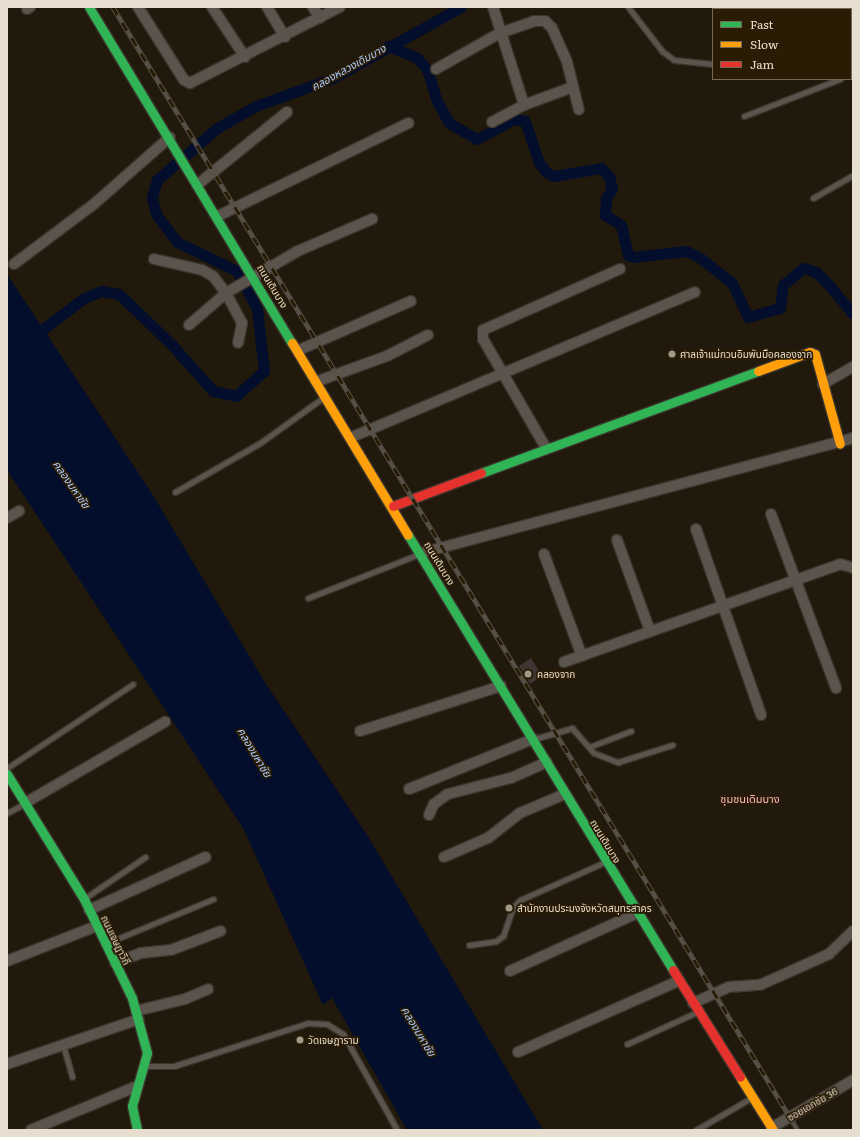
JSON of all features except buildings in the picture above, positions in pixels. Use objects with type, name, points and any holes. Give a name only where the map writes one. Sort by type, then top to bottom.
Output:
[{"type":"street","name":"ถนนเดิมบาง","points":[[89,7],[352,437],[636,913],[772,1129]]},
{"type":"street","points":[[138,7],[187,82],[193,82],[245,57],[340,7]]},
{"type":"street","points":[[212,7],[245,57]]},
{"type":"street","points":[[267,7],[285,36]]},
{"type":"street","points":[[313,7],[320,18]]},
{"type":"street","points":[[493,7],[524,105]]},
{"type":"street","points":[[436,70],[500,33],[534,20],[549,24],[566,62],[572,87],[580,110]]},
{"type":"street","points":[[492,122],[524,105],[572,87]]},
{"type":"street","points":[[197,185],[287,112]]},
{"type":"street","points":[[218,216],[409,123]]},
{"type":"street","points":[[14,264],[94,204],[170,138]]},
{"type":"street","points":[[189,325],[226,293],[253,275],[372,219]]},
{"type":"street","points":[[154,259],[202,270],[213,276],[226,293],[242,322],[238,343]]},
{"type":"street","points":[[546,448],[483,339],[485,328],[620,269]]},
{"type":"street","points":[[352,437],[695,292]]},
{"type":"street","points":[[299,350],[411,301]]},
{"type":"street","points":[[318,381],[387,356],[428,335]]},
{"type":"street","points":[[393,506],[546,448],[810,352],[815,354],[840,444]]},
{"type":"street","points":[[823,384],[853,366]]},
{"type":"street","points":[[421,553],[840,444],[853,438]]},
{"type":"street","points":[[7,518],[19,511]]},
{"type":"street","points":[[772,514],[836,688]]},
{"type":"street","points":[[696,529],[761,716]]},
{"type":"street","points":[[617,540],[650,631]]},
{"type":"street","points":[[544,554],[582,656]]},
{"type":"street","points":[[564,662],[840,564],[853,568]]},
{"type":"street","points":[[360,731],[501,686]]},
{"type":"street","points":[[25,803],[165,722]]},
{"type":"street","points":[[409,789],[533,739]]},
{"type":"street","points":[[429,815],[434,804],[448,794],[511,778],[547,762]]},
{"type":"street","name":"ถนนเจษฎาวิถี","points":[[7,774],[84,898],[138,1015],[147,1053],[145,1066],[135,1087],[132,1106],[137,1130]]},
{"type":"street","points":[[444,857],[488,838],[520,813],[565,794]]},
{"type":"street","points":[[89,910],[206,857]]},
{"type":"street","points":[[510,971],[636,913]]},
{"type":"street","points":[[7,961],[97,926]]},
{"type":"street","points":[[115,963],[141,953],[172,950],[221,931]]},
{"type":"street","points":[[695,1007],[729,987],[760,986],[830,954],[853,931]]},
{"type":"street","points":[[518,1052],[678,981]]},
{"type":"street","points":[[7,1064],[63,1045],[208,989]]},
{"type":"street","name":"ซอยเอกชัย 36","points":[[772,1129],[853,1080]]},
{"type":"street","points":[[31,1130],[135,1087]]},
{"type":"lane","points":[[628,7],[662,51],[674,60],[712,64]]},
{"type":"lane","points":[[744,116],[837,80]]},
{"type":"lane","points":[[813,198],[853,175]]},
{"type":"lane","points":[[175,492],[260,443],[327,396]]},
{"type":"lane","points":[[308,598],[421,553]]},
{"type":"lane","points":[[7,768],[133,684]]},
{"type":"lane","points":[[533,739],[572,728],[603,759],[618,762],[672,745]]},
{"type":"lane","points":[[589,746],[631,731]]},
{"type":"lane","points":[[7,813],[25,803]]},
{"type":"lane","points":[[84,898],[145,857]]},
{"type":"lane","points":[[469,945],[496,941],[502,936],[513,907],[520,900],[606,862]]},
{"type":"lane","points":[[106,943],[213,899]]},
{"type":"lane","points":[[627,1044],[695,1007]]},
{"type":"lane","points":[[145,1066],[174,1066],[308,1023],[327,1024],[343,1034],[397,1130]]},
{"type":"lane","points":[[63,1045],[72,1077]]},
{"type":"lane","points":[[696,1130],[752,1098]]},
{"type":"water","name":"คลองมหาชัย","points":[[7,274],[151,492],[266,684],[369,838],[543,1130],[407,1130],[332,998],[323,1005],[243,828],[7,470]]},
{"type":"waterway","name":"คลองหลวงเดิมบาง","points":[[34,336],[84,298],[101,291],[119,294],[172,345],[213,391],[236,396],[264,371],[257,309],[237,271],[177,242],[156,214],[152,197],[157,180],[217,128],[256,106],[333,78],[461,7]]},
{"type":"waterway","name":"คลองหลวงเดิมบาง","points":[[388,46],[417,58],[427,69],[437,101],[449,123],[477,139],[514,119],[525,121],[539,163],[546,172],[554,176],[601,168],[609,176],[612,189],[606,198],[605,215],[621,225],[628,255],[634,257],[686,251],[699,257],[732,283],[748,317],[780,308],[783,285],[803,268],[816,272],[853,314]]},
{"type":"railway","points":[[113,7],[798,1130]]},
{"type":"traffic: fast","points":[[89,7],[292,343]]},
{"type":"traffic: fast","points":[[481,473],[758,371]]},
{"type":"traffic: fast","points":[[408,535],[673,970]]},
{"type":"traffic: fast","points":[[7,774],[84,899],[132,998],[147,1053],[132,1106],[137,1130]]},
{"type":"traffic: slow","points":[[292,343],[408,535]]},
{"type":"traffic: slow","points":[[758,371],[810,352],[815,354],[840,444]]},
{"type":"traffic: slow","points":[[740,1077],[773,1130]]},
{"type":"traffic: jam","points":[[393,506],[481,473]]},
{"type":"traffic: jam","points":[[673,970],[740,1077]]},
{"type":"place","name":"ศาลเจ้าแม่กวนอิมพันมือคลองจาก","points":[[672,354]]},
{"type":"place","name":"คลองจาก","points":[[528,674]]},
{"type":"place","name":"สำนักงานประมงจังหวัดสมุทรสาคร","points":[[509,908]]},
{"type":"place","name":"วัดเจษฎาราม","points":[[300,1040]]},
{"type":"district","name":"ชุมชนเดิมบาง","points":[[750,798]]}]
